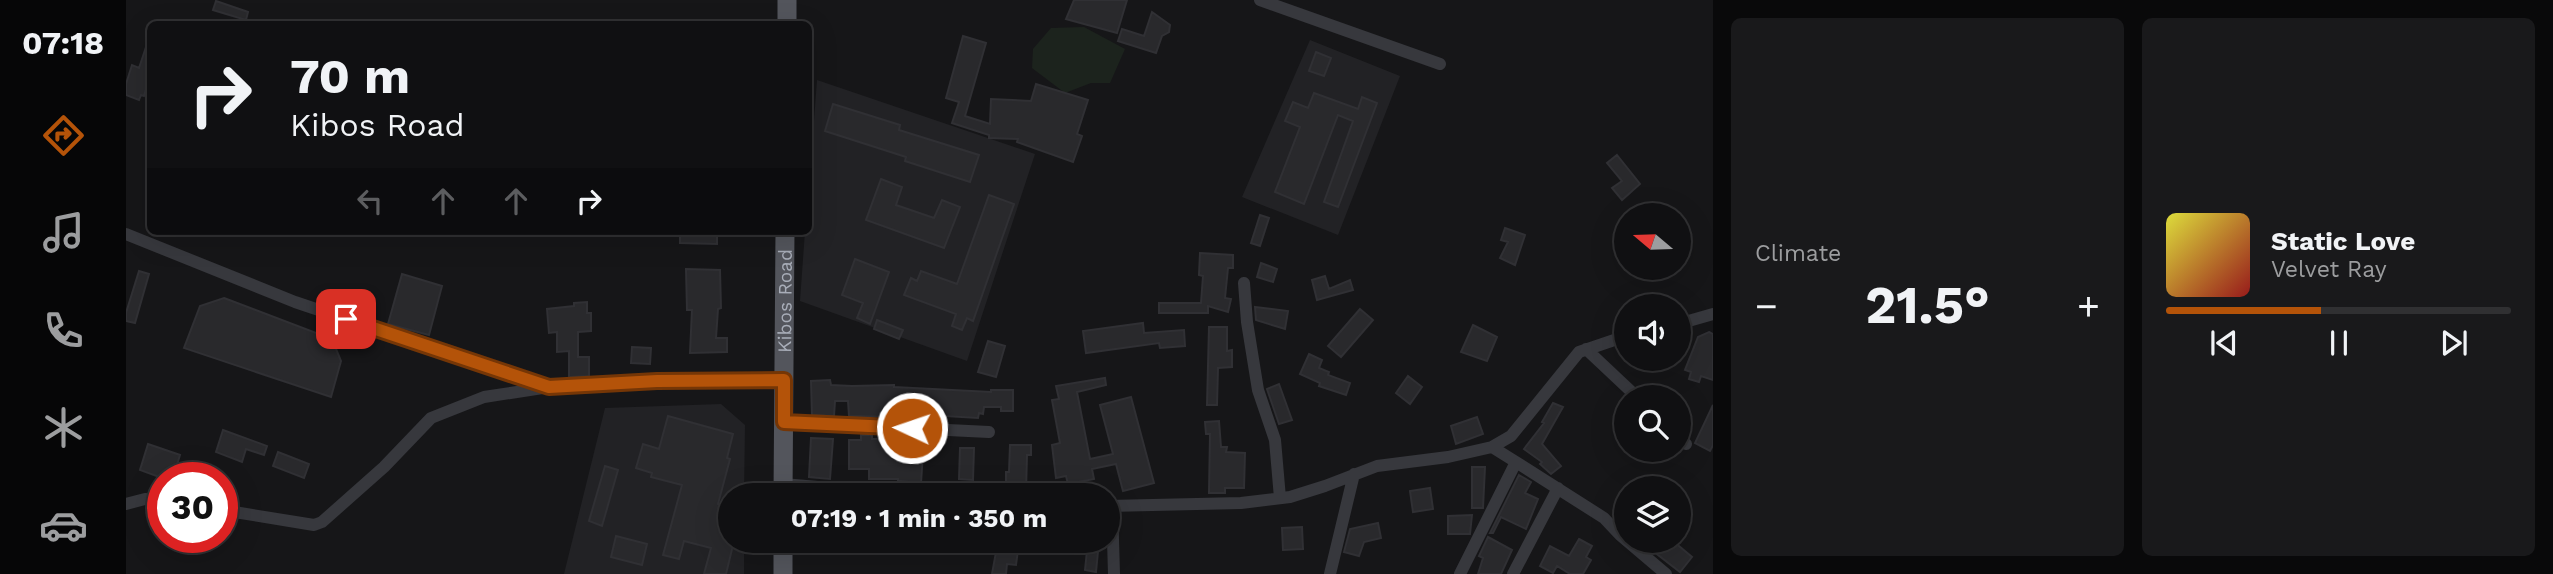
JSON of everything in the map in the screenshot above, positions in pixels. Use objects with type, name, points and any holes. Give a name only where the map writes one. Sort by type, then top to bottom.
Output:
[{"type":"main road","points":[[787,0],[787,21]]},
{"type":"main road","name":"Kibos Road","points":[[783,483],[785,235]]},
{"type":"main road","points":[[783,553],[783,574]]},
{"type":"street","points":[[1260,0],[1440,64]]},
{"type":"street","points":[[126,234],[295,302],[549,387]]},
{"type":"street","points":[[1244,283],[1256,381],[1275,440],[1280,498]]},
{"type":"street","points":[[1691,320],[1713,314]]},
{"type":"street","points":[[1120,506],[1241,503],[1280,498],[1325,486],[1377,466],[1448,457],[1492,447],[1511,436],[1579,352],[1614,340]]},
{"type":"street","points":[[1586,349],[1624,385]]},
{"type":"street","points":[[238,513],[305,526],[322,522],[384,467],[431,418],[484,397],[549,387],[657,381],[784,380]]},
{"type":"street","points":[[784,422],[989,432]]},
{"type":"street","points":[[1492,447],[1604,518],[1626,541],[1666,574]]},
{"type":"street","points":[[1460,574],[1516,462]]},
{"type":"street","points":[[1330,574],[1354,474]]},
{"type":"street","points":[[1513,574],[1558,488]]},
{"type":"street","points":[[126,504],[147,499]]},
{"type":"street","points":[[1113,553],[1114,574]]},
{"type":"shaded area","points":[[1084,27],[1125,49],[1110,83],[1091,83],[1065,93],[1032,68],[1033,49],[1051,28]]},
{"type":"shaded area","points":[[1310,40],[1400,76],[1338,235],[1242,197]]},
{"type":"shaded area","points":[[817,80],[1035,154],[967,361],[800,301],[805,235],[812,235],[812,148]]},
{"type":"shaded area","points":[[721,404],[745,425],[744,483],[718,483],[718,553],[744,553],[744,574],[564,574],[605,408]]},
{"type":"building","points":[[1074,0],[1127,0],[1117,33],[1066,19]]},
{"type":"building","points":[[216,1],[248,12],[246,20],[213,10]]},
{"type":"building","points":[[1152,12],[1170,25],[1169,32],[1162,36],[1156,53],[1118,41],[1122,29],[1144,36]]},
{"type":"building","points":[[963,36],[986,43],[965,116],[990,124],[991,99],[1031,101],[1036,84],[1088,100],[1077,134],[1082,136],[1073,162],[1017,142],[1018,139],[989,138],[989,135],[952,123],[959,102],[946,98]]},
{"type":"building","points":[[147,44],[147,90],[139,100],[126,95],[126,84],[132,65],[139,68]]},
{"type":"building","points":[[1316,52],[1331,58],[1324,76],[1309,71]]},
{"type":"building","points":[[1314,93],[1358,109],[1362,97],[1377,103],[1338,207],[1324,202],[1353,121],[1338,115],[1304,204],[1275,192],[1300,127],[1285,121],[1293,102],[1308,108]]},
{"type":"building","points":[[833,104],[900,125],[899,130],[979,155],[970,182],[905,161],[906,157],[825,131]]},
{"type":"building","points":[[1617,155],[1640,184],[1622,200],[1612,188],[1622,181],[1607,163]]},
{"type":"building","points":[[881,179],[902,187],[896,205],[934,218],[942,200],[960,207],[944,248],[866,220]]},
{"type":"building","points":[[989,195],[1014,204],[973,321],[967,318],[962,330],[952,326],[956,314],[904,295],[911,278],[917,281],[921,271],[957,284]]},
{"type":"building","points":[[1260,215],[1269,218],[1260,246],[1251,243]]},
{"type":"building","points":[[1505,228],[1525,235],[1515,265],[1500,258],[1508,242],[1501,240]]},
{"type":"building","points":[[680,235],[717,235],[717,244],[680,243]]},
{"type":"building","points":[[1200,253],[1233,255],[1233,268],[1228,268],[1225,298],[1231,299],[1228,312],[1208,306],[1208,313],[1159,313],[1159,303],[1201,303],[1203,276],[1199,275]]},
{"type":"building","points":[[855,259],[889,272],[870,324],[857,318],[863,303],[842,295]]},
{"type":"building","points":[[1261,263],[1277,269],[1273,282],[1257,277]]},
{"type":"building","points":[[686,269],[720,270],[721,308],[718,309],[716,338],[727,338],[727,352],[690,353],[692,310],[687,310]]},
{"type":"building","points":[[139,271],[149,274],[135,323],[126,321],[126,313]]},
{"type":"building","points":[[402,274],[442,286],[429,335],[388,324]]},
{"type":"building","points":[[1325,276],[1329,289],[1350,280],[1353,290],[1317,300],[1312,280]]},
{"type":"building","points":[[224,298],[332,339],[341,361],[331,397],[184,348],[200,306]]},
{"type":"building","points":[[587,302],[587,313],[591,313],[591,331],[578,332],[578,357],[589,357],[589,376],[569,377],[569,351],[557,352],[557,332],[549,333],[547,309]]},
{"type":"building","points":[[1255,307],[1288,311],[1285,329],[1256,320]]},
{"type":"building","points":[[1360,309],[1373,320],[1341,357],[1328,346]]},
{"type":"building","points":[[877,320],[903,330],[899,339],[874,329]]},
{"type":"building","points":[[1143,323],[1144,333],[1184,330],[1185,346],[1160,348],[1159,343],[1086,353],[1083,331]]},
{"type":"building","points":[[1473,325],[1497,337],[1487,361],[1461,352]]},
{"type":"building","points":[[1209,327],[1227,327],[1227,351],[1232,350],[1232,367],[1218,368],[1217,405],[1207,405]]},
{"type":"building","points":[[1709,332],[1713,334],[1713,380],[1701,376],[1699,382],[1689,379],[1691,355],[1698,337]]},
{"type":"building","points":[[988,341],[1005,346],[996,377],[978,372]]},
{"type":"building","points":[[632,347],[651,348],[650,364],[631,363]]},
{"type":"building","points":[[1309,354],[1322,360],[1319,368],[1329,372],[1328,375],[1350,383],[1346,395],[1319,386],[1320,383],[1300,374]]},
{"type":"building","points":[[1408,376],[1422,387],[1410,404],[1396,393]]},
{"type":"building","points":[[1105,378],[1106,385],[1077,392],[1090,459],[1113,454],[1100,405],[1131,397],[1154,483],[1123,491],[1116,464],[1092,469],[1094,479],[1068,483],[1066,476],[1056,478],[1052,445],[1060,443],[1052,400],[1059,399],[1056,386]]},
{"type":"building","points":[[830,380],[831,385],[894,385],[991,392],[1013,390],[1013,411],[1001,411],[1001,407],[984,407],[983,414],[979,413],[978,418],[894,413],[894,417],[849,416],[848,401],[835,401],[834,416],[812,415],[811,381]]},
{"type":"building","points":[[1279,384],[1292,420],[1279,424],[1267,389]]},
{"type":"building","points":[[1553,403],[1563,407],[1542,444],[1561,466],[1551,474],[1540,464],[1542,462],[1524,449],[1544,423],[1542,422]]},
{"type":"building","points":[[1713,405],[1713,445],[1710,451],[1695,443]]},
{"type":"building","points":[[668,416],[733,434],[724,483],[718,483],[718,553],[731,553],[726,574],[704,574],[711,548],[684,541],[679,559],[663,555],[682,485],[651,477],[652,473],[636,468],[643,444],[659,449]]},
{"type":"building","points":[[1477,417],[1483,434],[1456,444],[1451,426]]},
{"type":"building","points":[[1219,421],[1221,447],[1227,447],[1226,452],[1245,453],[1244,488],[1225,488],[1225,493],[1209,493],[1210,434],[1206,434],[1205,422]]},
{"type":"building","points":[[223,430],[267,446],[264,455],[246,449],[242,462],[216,452]]},
{"type":"building","points":[[861,435],[872,435],[872,439],[924,438],[921,483],[898,479],[869,479],[869,469],[849,469],[849,440],[861,440]]},
{"type":"building","points":[[811,438],[833,439],[830,479],[809,477]]},
{"type":"building","points":[[148,444],[180,455],[178,462],[147,462],[147,473],[140,470]]},
{"type":"building","points":[[1010,445],[1031,445],[1031,455],[1027,455],[1026,483],[1006,483],[1006,472],[1009,472]]},
{"type":"building","points":[[960,448],[974,448],[973,480],[959,479]]},
{"type":"building","points":[[278,452],[309,464],[304,478],[273,466]]},
{"type":"building","points":[[605,466],[618,470],[602,526],[589,521]]},
{"type":"building","points":[[1472,467],[1485,467],[1483,508],[1472,508]]},
{"type":"building","points":[[1519,475],[1531,482],[1525,493],[1538,499],[1526,529],[1501,517],[1493,533],[1490,533]]},
{"type":"building","points":[[1430,488],[1433,509],[1413,512],[1410,491]]},
{"type":"building","points":[[1472,515],[1470,534],[1448,534],[1448,516]]},
{"type":"building","points":[[1378,523],[1381,538],[1364,542],[1359,556],[1344,552],[1350,529]]},
{"type":"building","points":[[1302,527],[1303,549],[1283,550],[1282,528]]},
{"type":"building","points":[[616,536],[647,544],[642,565],[611,557]]},
{"type":"building","points":[[1488,537],[1512,550],[1501,574],[1478,574],[1483,558],[1479,556]]},
{"type":"building","points":[[1579,539],[1592,546],[1586,557],[1591,560],[1583,574],[1570,574],[1557,566],[1553,573],[1540,566],[1550,546],[1569,556]]},
{"type":"building","points":[[996,553],[1018,553],[1016,565],[1007,564],[1006,574],[992,574]]},
{"type":"building","points":[[1087,553],[1098,553],[1096,572],[1085,570]]},
{"type":"building","points":[[1656,553],[1687,553],[1692,557],[1680,572]]},
{"type":"route","points":[[346,319],[549,387],[657,381],[784,380],[784,422],[912,428]]}]
